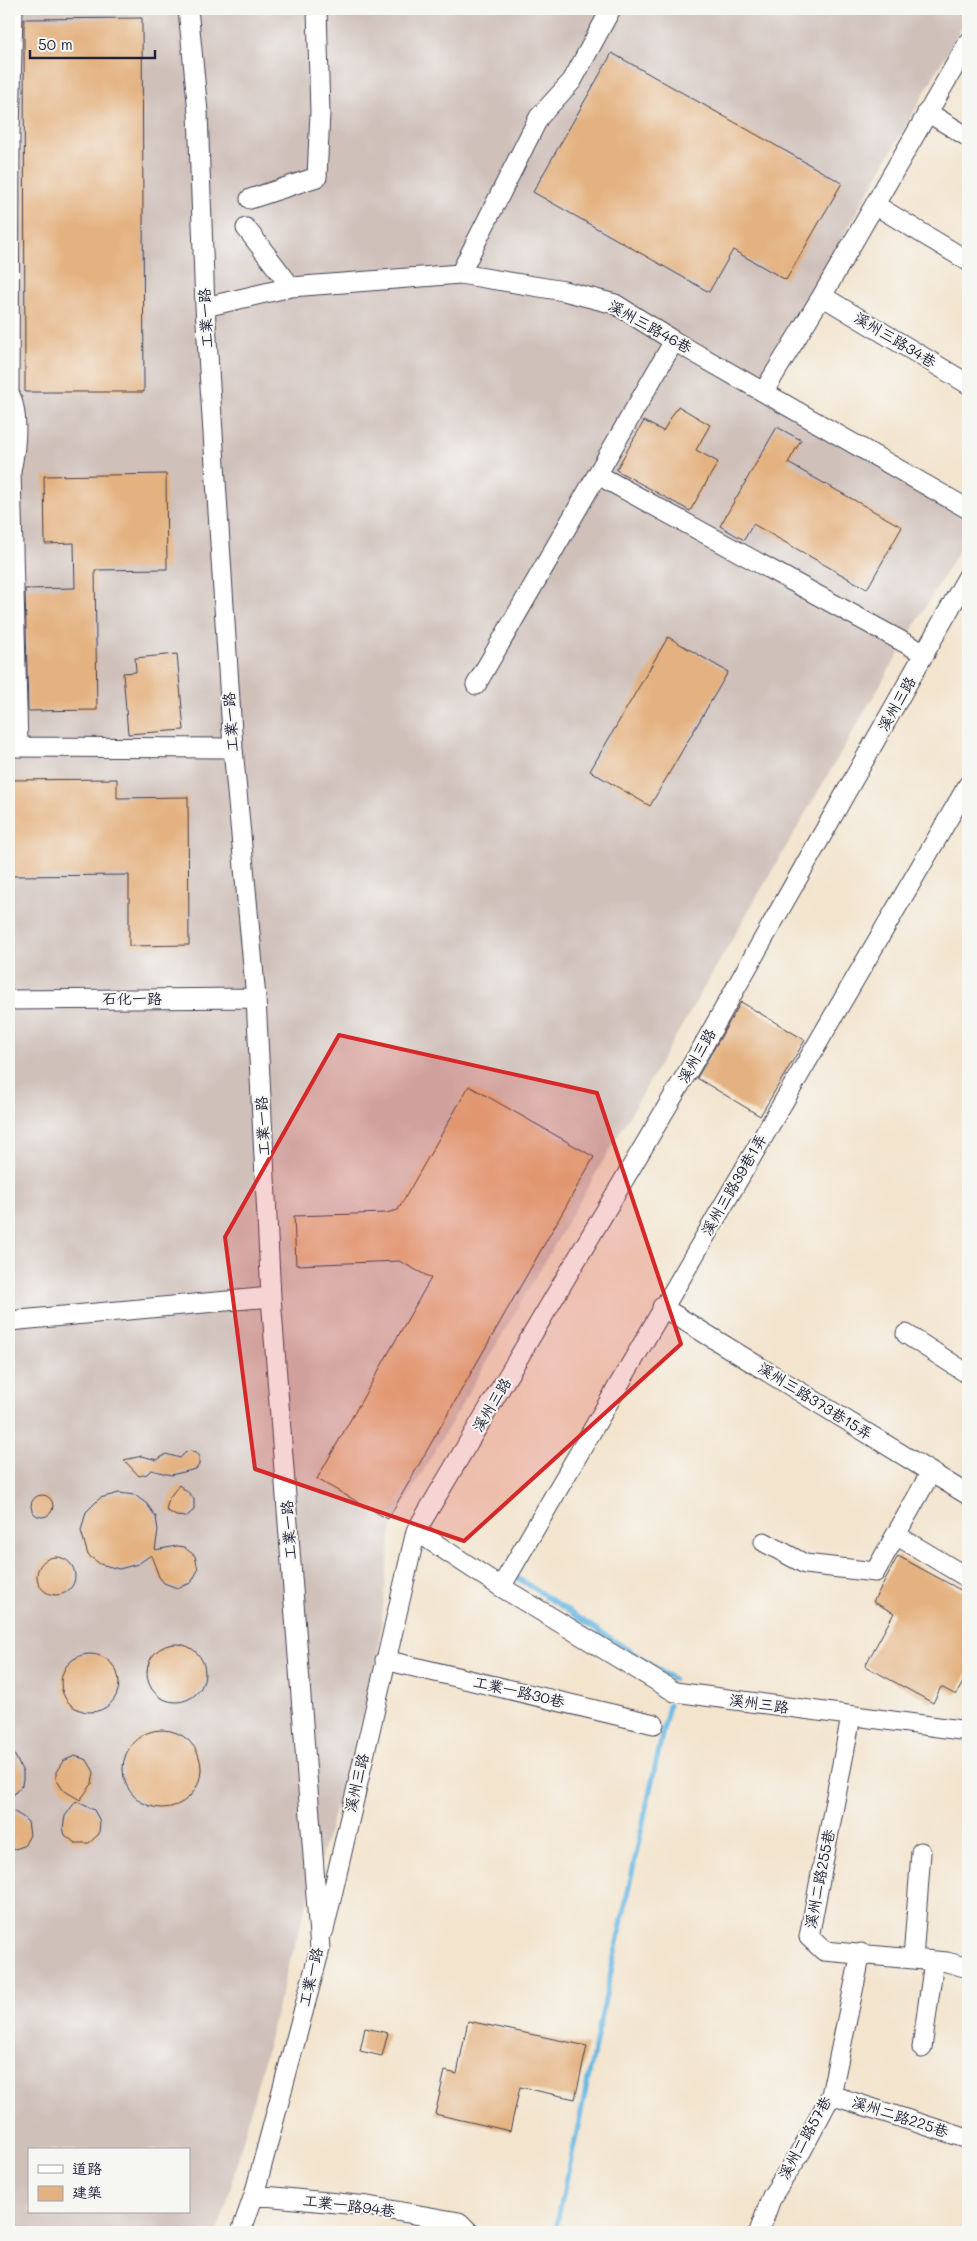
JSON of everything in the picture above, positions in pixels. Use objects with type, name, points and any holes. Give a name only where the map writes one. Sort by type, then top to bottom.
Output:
[{"type":"street","points":[[13,9],[10,132],[9,392],[14,404],[15,452],[10,471],[13,746],[233,748]]},
{"type":"street","name":"工業一路","points":[[188,9],[198,112],[205,307],[233,748],[256,998],[271,1297],[320,1949],[254,2195],[241,2232]]},
{"type":"street","points":[[250,199],[318,177],[320,113],[317,9]]},
{"type":"street","points":[[460,274],[539,117],[572,81],[611,9]]},
{"type":"street","points":[[764,391],[822,296],[968,43]]},
{"type":"street","points":[[927,112],[968,137]]},
{"type":"street","points":[[875,205],[968,261]]},
{"type":"street","points":[[246,228],[291,287]]},
{"type":"street","name":"溪州三路46巷","points":[[205,307],[291,287],[460,274],[564,290],[615,304],[674,341],[968,509]]},
{"type":"street","name":"溪州三路34巷","points":[[822,296],[968,384]]},
{"type":"street","points":[[476,684],[674,341]]},
{"type":"street","points":[[598,475],[925,654]]},
{"type":"street","name":"溪州三路","points":[[320,1949],[416,1530],[703,1046],[968,576]]},
{"type":"street","name":"溪州三路39巷1弄","points":[[501,1587],[662,1307],[968,785]]},
{"type":"street","name":"石化一路","points":[[9,1000],[256,998]]},
{"type":"street","points":[[9,1321],[271,1297]]},
{"type":"street","name":"溪州三路373巷15弄","points":[[662,1307],[968,1495]]},
{"type":"street","points":[[906,1334],[968,1374]]},
{"type":"street","points":[[764,1542],[804,1564],[875,1572],[932,1472]]},
{"type":"street","name":"溪州三路","points":[[416,1530],[501,1587],[675,1692],[851,1717],[968,1731]]},
{"type":"street","points":[[896,1535],[968,1578]]},
{"type":"street","name":"工業一路30巷","points":[[385,1660],[654,1724]]},
{"type":"street","name":"溪州二路255巷","points":[[851,1717],[809,1937],[824,1951],[913,1958],[968,1968]]},
{"type":"street","points":[[913,1958],[921,1852]]},
{"type":"street","name":"溪州二路57巷","points":[[759,2232],[772,2196],[801,2152],[831,2095],[861,1953]]},
{"type":"street","points":[[922,2048],[934,1961]]},
{"type":"street","name":"溪州二路225巷","points":[[831,2095],[968,2138]]},
{"type":"street","name":"工業一路94巷","points":[[254,2195],[368,2206],[459,2222],[469,2232]]},
{"type":"highlighted area","points":[[339,1035],[597,1093],[681,1344],[464,1541],[255,1469],[225,1237]]},
{"type":"shaded area","points":[[9,9],[956,9],[968,16],[761,381],[968,502],[968,534],[392,1524],[376,1673],[288,1967],[226,2205],[217,2232],[9,2232]]},
{"type":"building","points":[[142,18],[144,392],[25,392],[24,19]]},
{"type":"building","points":[[612,53],[842,183],[786,280],[733,250],[709,292],[533,192]]},
{"type":"building","points":[[678,406],[710,425],[696,450],[718,462],[690,511],[616,470],[644,421],[663,431]]},
{"type":"building","points":[[777,427],[801,440],[788,463],[902,527],[867,589],[753,524],[744,540],[720,526]]},
{"type":"building","points":[[166,474],[167,569],[95,570],[97,710],[28,711],[25,589],[75,588],[74,543],[45,544],[44,476]]},
{"type":"building","points":[[668,637],[728,672],[650,806],[590,771]]},
{"type":"building","points":[[177,654],[184,730],[128,734],[123,673],[136,672],[135,658]]},
{"type":"building","points":[[117,779],[117,798],[188,797],[189,945],[129,946],[129,875],[9,876],[9,780]]},
{"type":"building","points":[[741,1002],[805,1040],[760,1116],[697,1078]]},
{"type":"building","points":[[469,1086],[594,1157],[388,1519],[317,1479],[431,1278],[399,1261],[296,1265],[294,1216],[386,1213],[398,1210]]},
{"type":"building","points":[[191,1451],[199,1455],[199,1465],[196,1469],[171,1475],[151,1470],[147,1474],[139,1476],[124,1460],[142,1456],[157,1460],[166,1454],[180,1458],[186,1452]]},
{"type":"building","points":[[179,1485],[194,1499],[194,1510],[186,1517],[176,1516],[166,1510],[169,1498]]},
{"type":"building","points":[[119,1493],[135,1495],[147,1504],[156,1517],[158,1531],[155,1550],[177,1546],[184,1547],[195,1556],[198,1570],[191,1583],[177,1588],[164,1583],[159,1577],[151,1555],[138,1564],[119,1569],[100,1564],[88,1555],[81,1531],[86,1512],[100,1498]]},
{"type":"building","points":[[42,1495],[50,1498],[53,1506],[50,1514],[42,1517],[34,1514],[31,1506],[34,1498]]},
{"type":"building","points":[[898,1556],[968,1594],[968,1673],[956,1695],[941,1687],[933,1703],[865,1666],[894,1613],[873,1602]]},
{"type":"building","points":[[56,1557],[70,1562],[75,1576],[70,1590],[56,1595],[42,1590],[37,1576],[42,1562]]},
{"type":"building","points":[[170,1644],[182,1644],[197,1652],[205,1667],[205,1679],[197,1694],[182,1702],[170,1702],[155,1694],[147,1679],[147,1667],[155,1652]]},
{"type":"building","points":[[84,1654],[96,1654],[111,1662],[119,1677],[119,1689],[111,1704],[96,1712],[84,1712],[69,1704],[61,1689],[61,1677],[69,1662]]},
{"type":"building","points":[[162,1730],[177,1733],[189,1742],[198,1754],[201,1769],[198,1784],[189,1796],[177,1805],[162,1808],[147,1805],[135,1796],[126,1784],[123,1769],[126,1754],[135,1742],[147,1733]]},
{"type":"building","points":[[9,1744],[23,1772],[23,1779],[22,1785],[9,1800]]},
{"type":"building","points":[[75,1756],[87,1760],[94,1772],[92,1784],[80,1800],[63,1790],[56,1779],[56,1772],[63,1761]]},
{"type":"building","points":[[76,1801],[94,1810],[100,1821],[99,1834],[89,1843],[75,1843],[65,1835],[63,1828],[65,1816]]},
{"type":"building","points":[[9,1809],[28,1822],[30,1835],[24,1846],[9,1851]]},
{"type":"building","points":[[468,2021],[587,2046],[575,2099],[520,2087],[510,2131],[435,2114],[445,2071],[457,2074]]},
{"type":"building","points":[[365,2028],[388,2033],[382,2056],[360,2051]]},
{"type":"waterway","points":[[513,1575],[673,1679]]},
{"type":"waterway","points":[[555,2232],[669,1705]]}]
